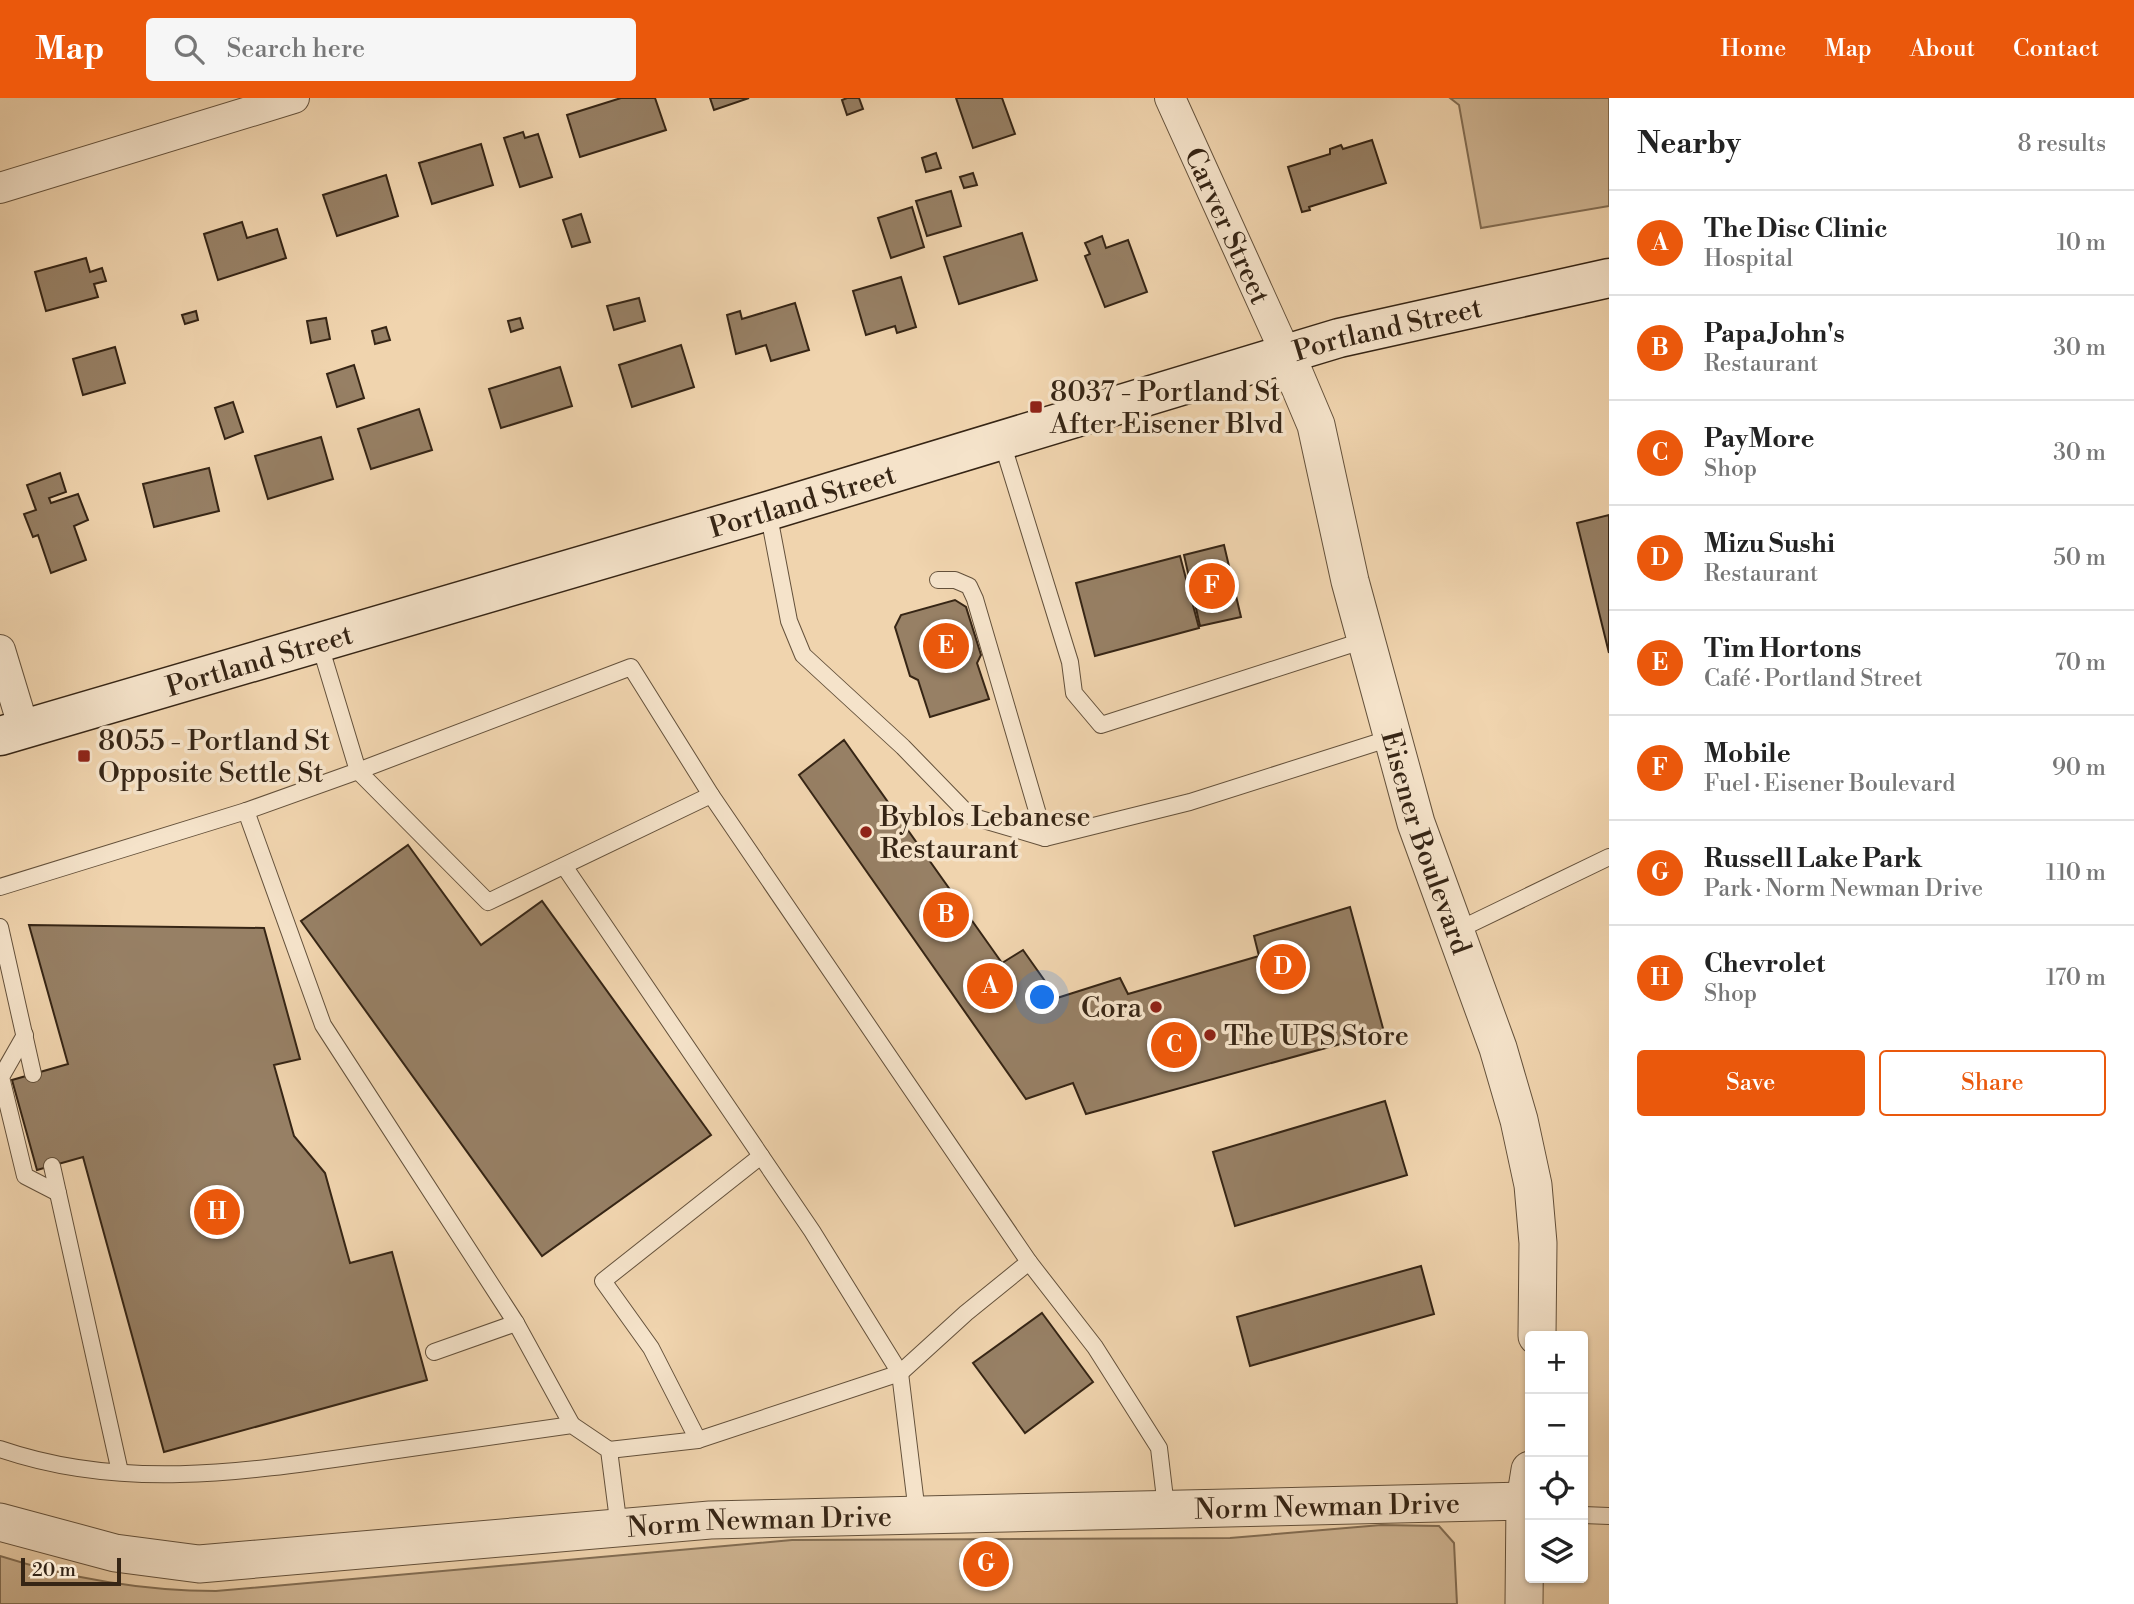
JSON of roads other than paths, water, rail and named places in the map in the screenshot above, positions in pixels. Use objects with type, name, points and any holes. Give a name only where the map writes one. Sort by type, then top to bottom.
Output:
[{"type":"main road","name":"Portland Street","points":[[12,732],[768,510],[1339,338],[1609,278]]},
{"type":"street","points":[[0,188],[294,98]]},
{"type":"street","name":"Carver Street","points":[[1170,98],[1286,354]]},
{"type":"street","name":"Eisener Boulevard","points":[[1286,354],[1315,425],[1365,640],[1416,823],[1498,1048],[1519,1119],[1533,1185],[1538,1243],[1537,1331]]},
{"type":"street","points":[[0,650],[12,732]]},
{"type":"street","name":"Norm Newman Drive","points":[[0,1522],[116,1553],[199,1564],[710,1520],[1166,1507],[1525,1491]]},
{"type":"street","points":[[1524,1604],[1527,1520]]},
{"type":"lane","points":[[1000,439],[1070,662],[1074,692],[1101,725],[1365,640]]},
{"type":"lane","points":[[768,510],[789,621],[803,654],[902,747],[970,816],[1045,838],[1191,802],[1391,738]]},
{"type":"lane","points":[[938,580],[955,580],[969,586],[975,599],[1045,838]]},
{"type":"lane","points":[[319,642],[358,771],[488,902],[711,795]]},
{"type":"lane","points":[[0,887],[246,811],[631,667],[711,795],[1029,1262],[1095,1347],[1159,1448],[1166,1507]]},
{"type":"lane","points":[[246,811],[323,1025],[516,1323],[572,1425],[609,1450],[698,1440],[900,1373],[966,1313],[1029,1262]]},
{"type":"lane","points":[[1456,931],[1609,857]]},
{"type":"lane","points":[[564,866],[812,1231],[900,1373],[917,1513]]},
{"type":"lane","points":[[0,927],[33,1074]]},
{"type":"lane","points":[[25,1035],[1,1077],[25,1176],[58,1193]]},
{"type":"lane","points":[[698,1440],[651,1348],[603,1281],[761,1156]]},
{"type":"lane","points":[[52,1166],[120,1472]]},
{"type":"lane","points":[[434,1352],[516,1323]]},
{"type":"lane","points":[[0,1449],[26,1458],[174,1477],[248,1472],[572,1425]]},
{"type":"lane","points":[[609,1450],[618,1528]]},
{"type":"lane","points":[[1588,1515],[1609,1516]]},
{"type":"place","name":"8037 - Portland St After Eisener Blvd","points":[[1036,407]]},
{"type":"place","name":"Mobile","points":[[1212,586]]},
{"type":"place","name":"Tim Hortons","points":[[946,646]]},
{"type":"place","name":"8055 - Portland St Opposite Settle St","points":[[84,756]]},
{"type":"place","name":"Byblos Lebanese Restaurant","points":[[866,832]]},
{"type":"place","name":"Papa John's","points":[[946,915]]},
{"type":"place","name":"Mizu Sushi","points":[[1283,967]]},
{"type":"place","name":"The Disc Clinic","points":[[990,986]]},
{"type":"place","name":"Cora","points":[[1156,1007]]},
{"type":"place","name":"The UPS Store","points":[[1210,1035]]},
{"type":"place","name":"PayMore","points":[[1174,1045]]},
{"type":"place","name":"Chevrolet","points":[[217,1212]]},
{"type":"place","name":"Russell Lake Park","points":[[986,1564]]}]
